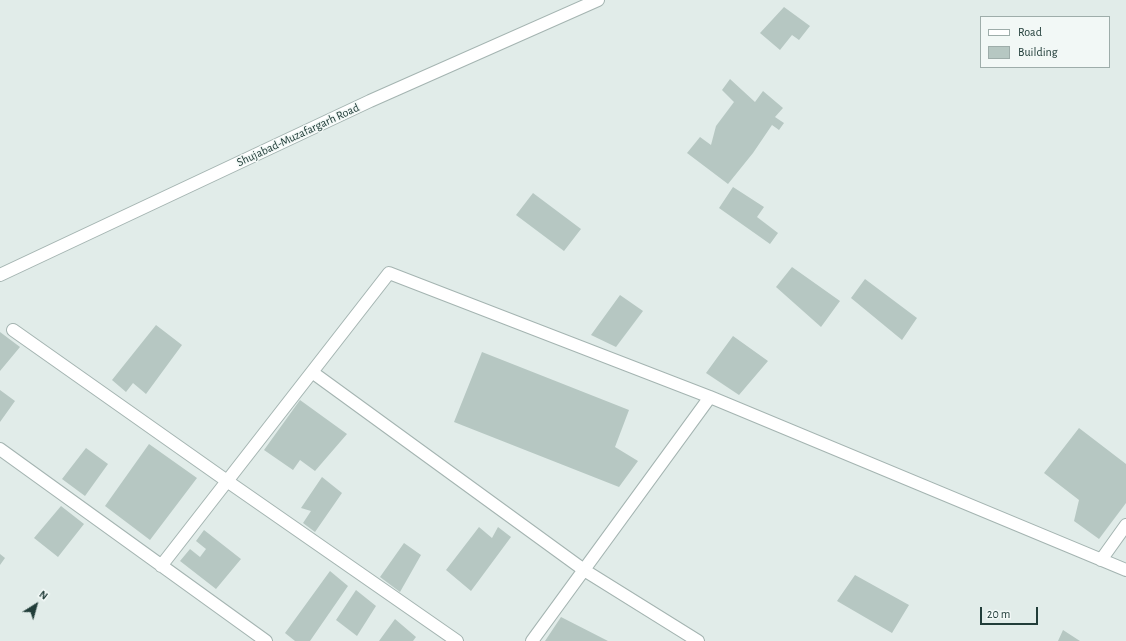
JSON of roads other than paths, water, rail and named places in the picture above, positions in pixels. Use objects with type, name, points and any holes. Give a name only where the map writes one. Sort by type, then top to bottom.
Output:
[{"type":"street","name":"Shujabad-Muzafargarh Road","points":[[0,275],[370,101],[598,0]]},
{"type":"street","points":[[161,566],[389,273],[710,397],[1126,570]]},
{"type":"street","points":[[13,330],[457,641]]},
{"type":"street","points":[[312,372],[584,570],[698,641]]},
{"type":"street","points":[[532,641],[710,397]]},
{"type":"street","points":[[0,449],[266,641]]},
{"type":"street","points":[[1101,560],[1126,525]]}]
